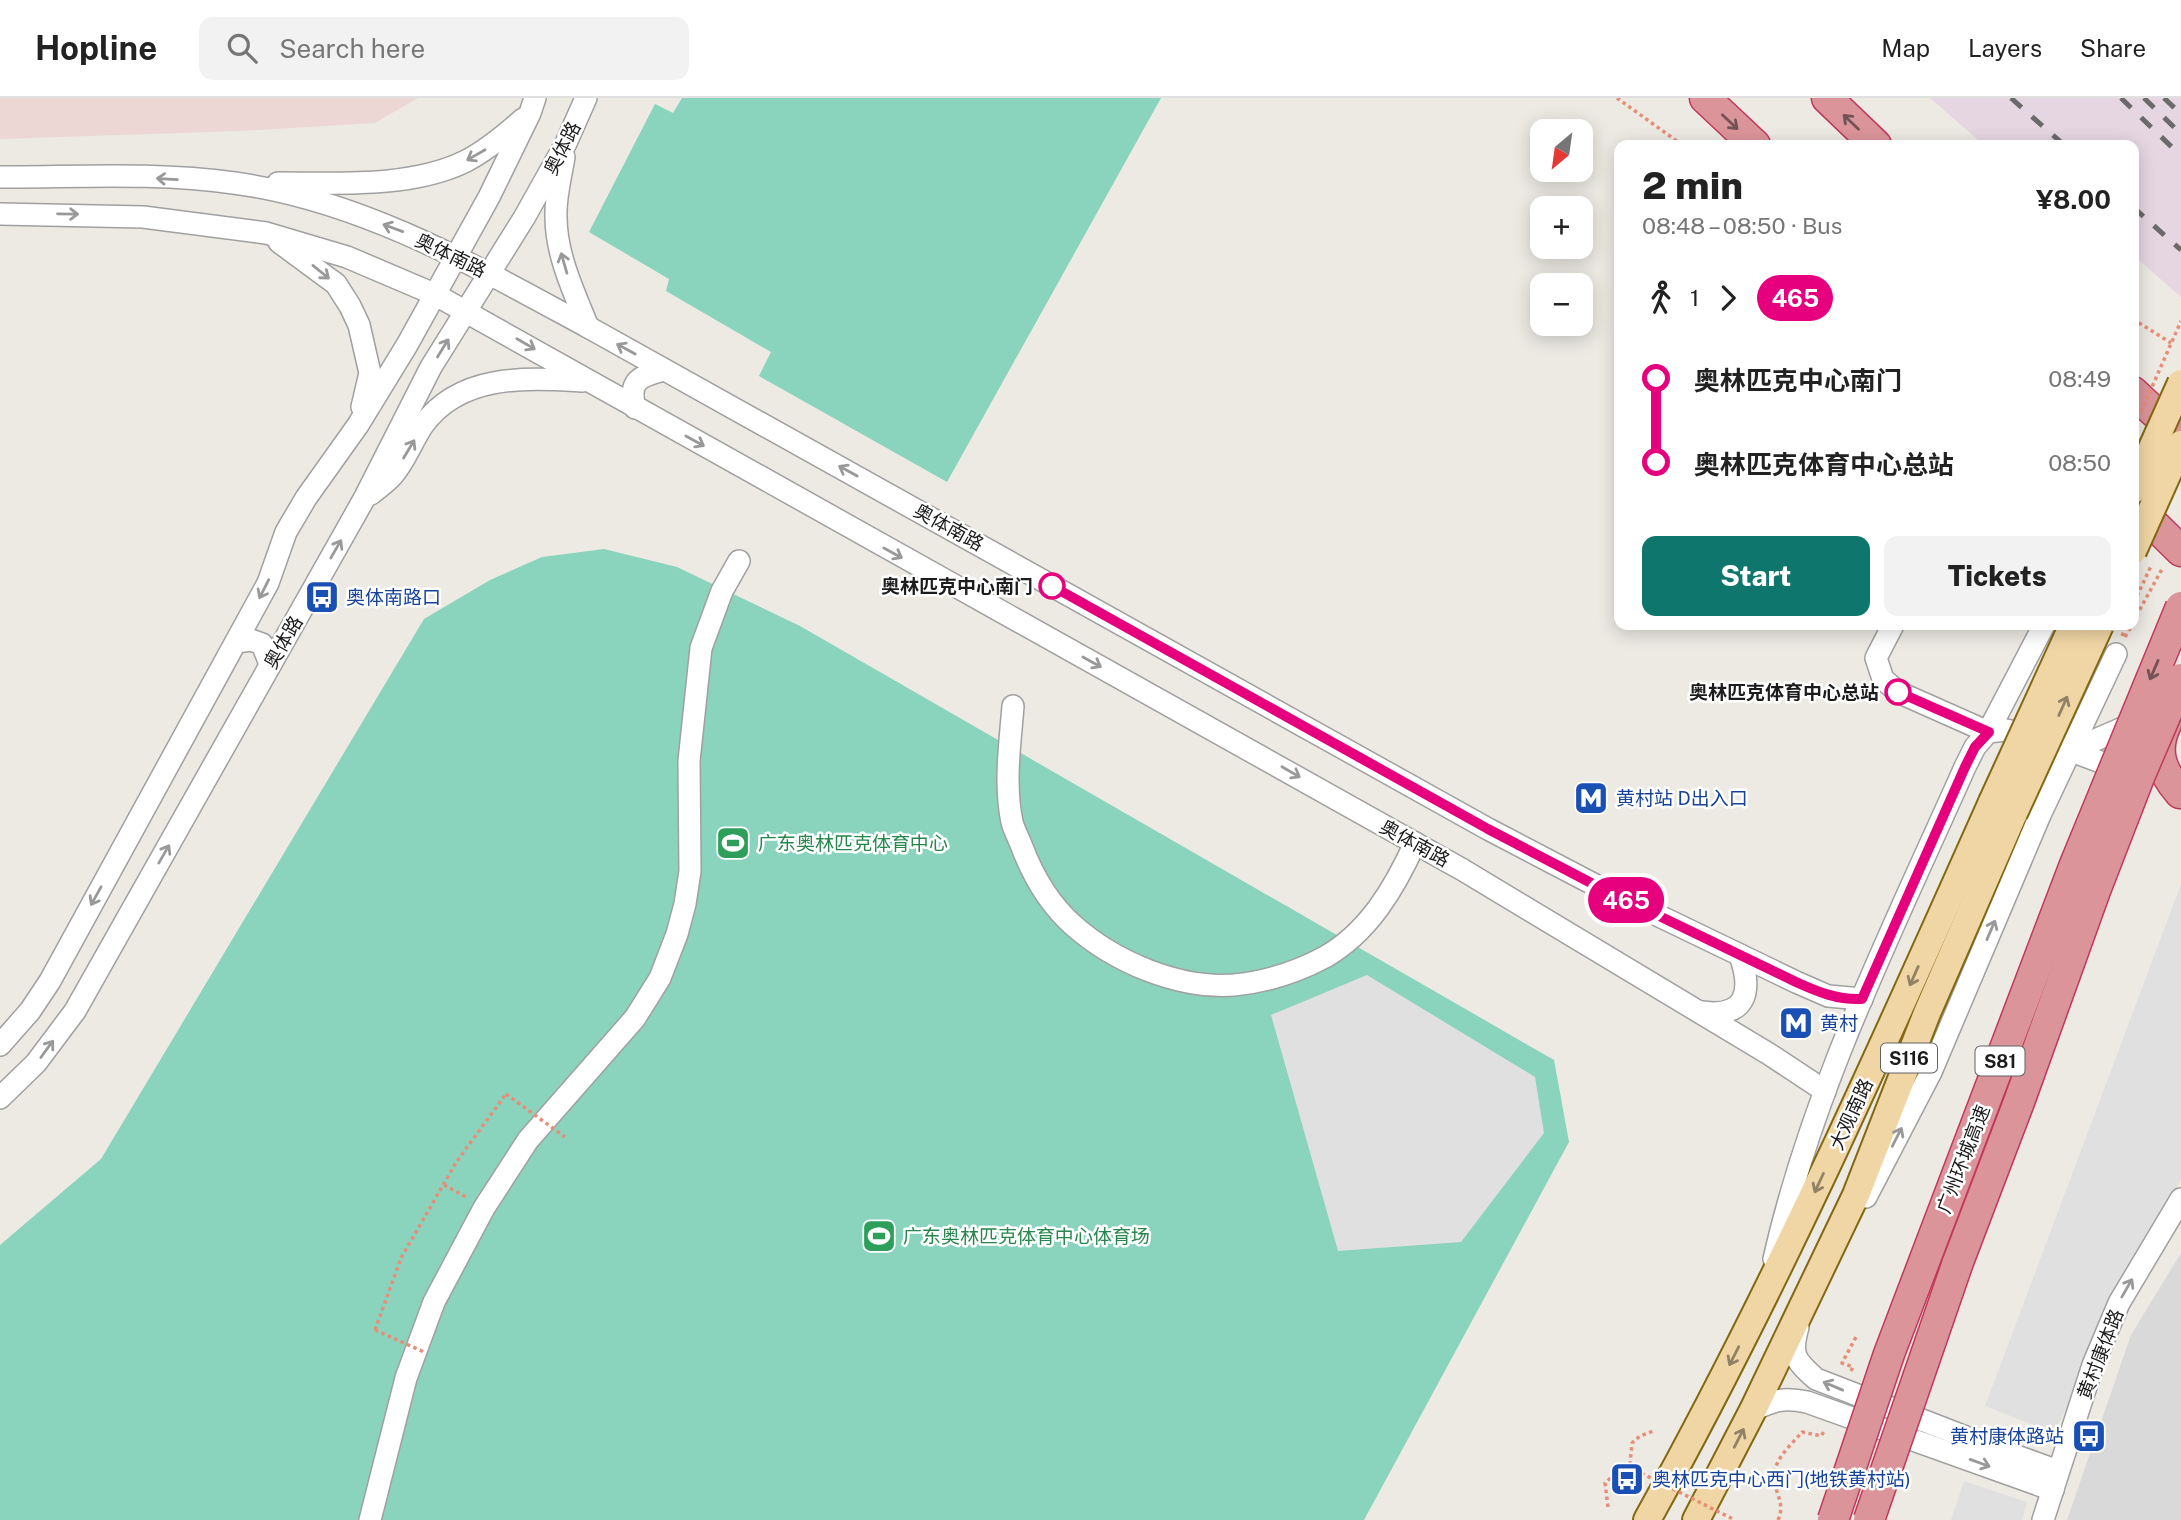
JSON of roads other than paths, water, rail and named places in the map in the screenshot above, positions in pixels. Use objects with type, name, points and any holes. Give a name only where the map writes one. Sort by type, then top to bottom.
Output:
[{"type":"highway","points":[[1705,98],[1750,140]]},
{"type":"highway","points":[[1827,98],[1871,140]]},
{"type":"highway","points":[[2139,406],[2181,438]]},
{"type":"highway","points":[[2139,513],[2172,560]]},
{"type":"highway","name":"广州环城高速","points":[[1833,1520],[1889,1354],[2074,867],[2181,607]]},
{"type":"highway","points":[[2174,701],[2162,733],[2158,755],[2169,780],[2181,793]]},
{"type":"highway","points":[[1889,1520],[2108,865],[2139,777],[2174,701]]},
{"type":"highway","name":"广州环城高速","points":[[1869,1520],[1958,1262],[2118,828],[2174,701]]},
{"type":"highway","points":[[1816,1520],[1908,1268],[2074,867]]},
{"type":"main road","points":[[2139,477],[2181,383]]},
{"type":"main road","points":[[2139,538],[2181,444]]},
{"type":"main road","name":"大观南路","points":[[1696,1520],[1753,1410],[1856,1195],[2071,630]]},
{"type":"main road","name":"大观南路","points":[[1647,1520],[1766,1295],[1900,1008],[2097,630]]},
{"type":"street","name":"奥体路","points":[[0,1098],[36,1063],[75,1010],[364,499],[431,367],[566,144],[586,98]]},
{"type":"street","points":[[235,183],[365,182],[420,176],[471,158],[494,143],[532,106]]},
{"type":"street","points":[[0,1045],[30,1011],[50,981],[268,583],[286,531],[358,425],[434,294],[489,197],[532,106]]},
{"type":"street","points":[[566,144],[556,216],[558,237],[570,284],[588,327]]},
{"type":"street","name":"奥体南路","points":[[0,177],[153,178],[235,183],[303,198],[402,232],[489,273],[588,327],[1488,829],[1595,885],[1828,996],[1862,999]]},
{"type":"street","name":"奥体南路","points":[[0,214],[143,217],[266,233],[347,257],[434,294],[1415,843],[1699,1012],[1825,1091]]},
{"type":"street","points":[[266,233],[336,284],[359,326],[370,373],[358,425]]},
{"type":"street","points":[[635,408],[632,394],[638,379],[663,370]]},
{"type":"street","points":[[364,499],[393,475],[435,411],[466,391],[508,379],[590,382]]},
{"type":"street","points":[[370,1520],[406,1378],[415,1353],[434,1302],[484,1208],[528,1140],[635,1018],[660,978],[685,904],[690,871],[689,761],[701,649],[722,591],[739,561]]},
{"type":"street","points":[[1890,630],[1876,658],[1883,680],[1898,692],[1989,732],[2006,730],[2032,736],[2181,793]]},
{"type":"street","points":[[1766,1295],[1781,1228],[1825,1091],[1862,999],[1965,767],[1975,747],[1989,732],[2041,630]]},
{"type":"street","points":[[236,642],[251,640],[262,645],[270,664]]},
{"type":"street","points":[[2055,1480],[1989,1446],[1816,1378],[1801,1366],[1794,1355],[1793,1344],[1804,1303],[1853,1222],[1931,1072],[2040,815],[2116,654]]},
{"type":"street","points":[[2070,751],[2174,701]]},
{"type":"street","points":[[1013,706],[1008,772],[1012,823],[1027,861],[1046,895],[1073,925],[1113,954],[1152,971],[1193,983],[1232,985],[1265,981],[1326,956],[1376,912],[1397,883],[1415,843]]},
{"type":"street","points":[[1699,1012],[1720,1015],[1735,1010],[1742,1000],[1745,985],[1740,955]]},
{"type":"street","name":"黄村康体路","points":[[2043,1520],[2093,1365],[2119,1303],[2181,1199]]},
{"type":"street","points":[[1753,1410],[1787,1398],[1808,1402],[2055,1480]]},
{"type":"railway","points":[[2011,98],[2058,140]]},
{"type":"railway","points":[[2121,98],[2181,156]]},
{"type":"railway","points":[[2144,98],[2181,134]]},
{"type":"railway","points":[[2164,98],[2181,114]]},
{"type":"railway","points":[[2139,212],[2181,250]]},
{"type":"place","name":"奥林匹克中心南门","points":[[1052,586]]},
{"type":"place","name":"奥体南路口","points":[[322,597]]},
{"type":"place","name":"奥林匹克体育中心总站","points":[[1898,692]]},
{"type":"place","name":"黄村站 D出入口","points":[[1591,798]]},
{"type":"place","name":"广东奥林匹克体育中心","points":[[733,843]]},
{"type":"place","name":"黄村","points":[[1796,1023]]},
{"type":"place","name":"广东奥林匹克体育中心体育场","points":[[879,1236]]},
{"type":"place","name":"黄村康体路站","points":[[2089,1436]]},
{"type":"place","name":"奥林匹克中心西门(地铁黄村站)","points":[[1627,1479]]}]
